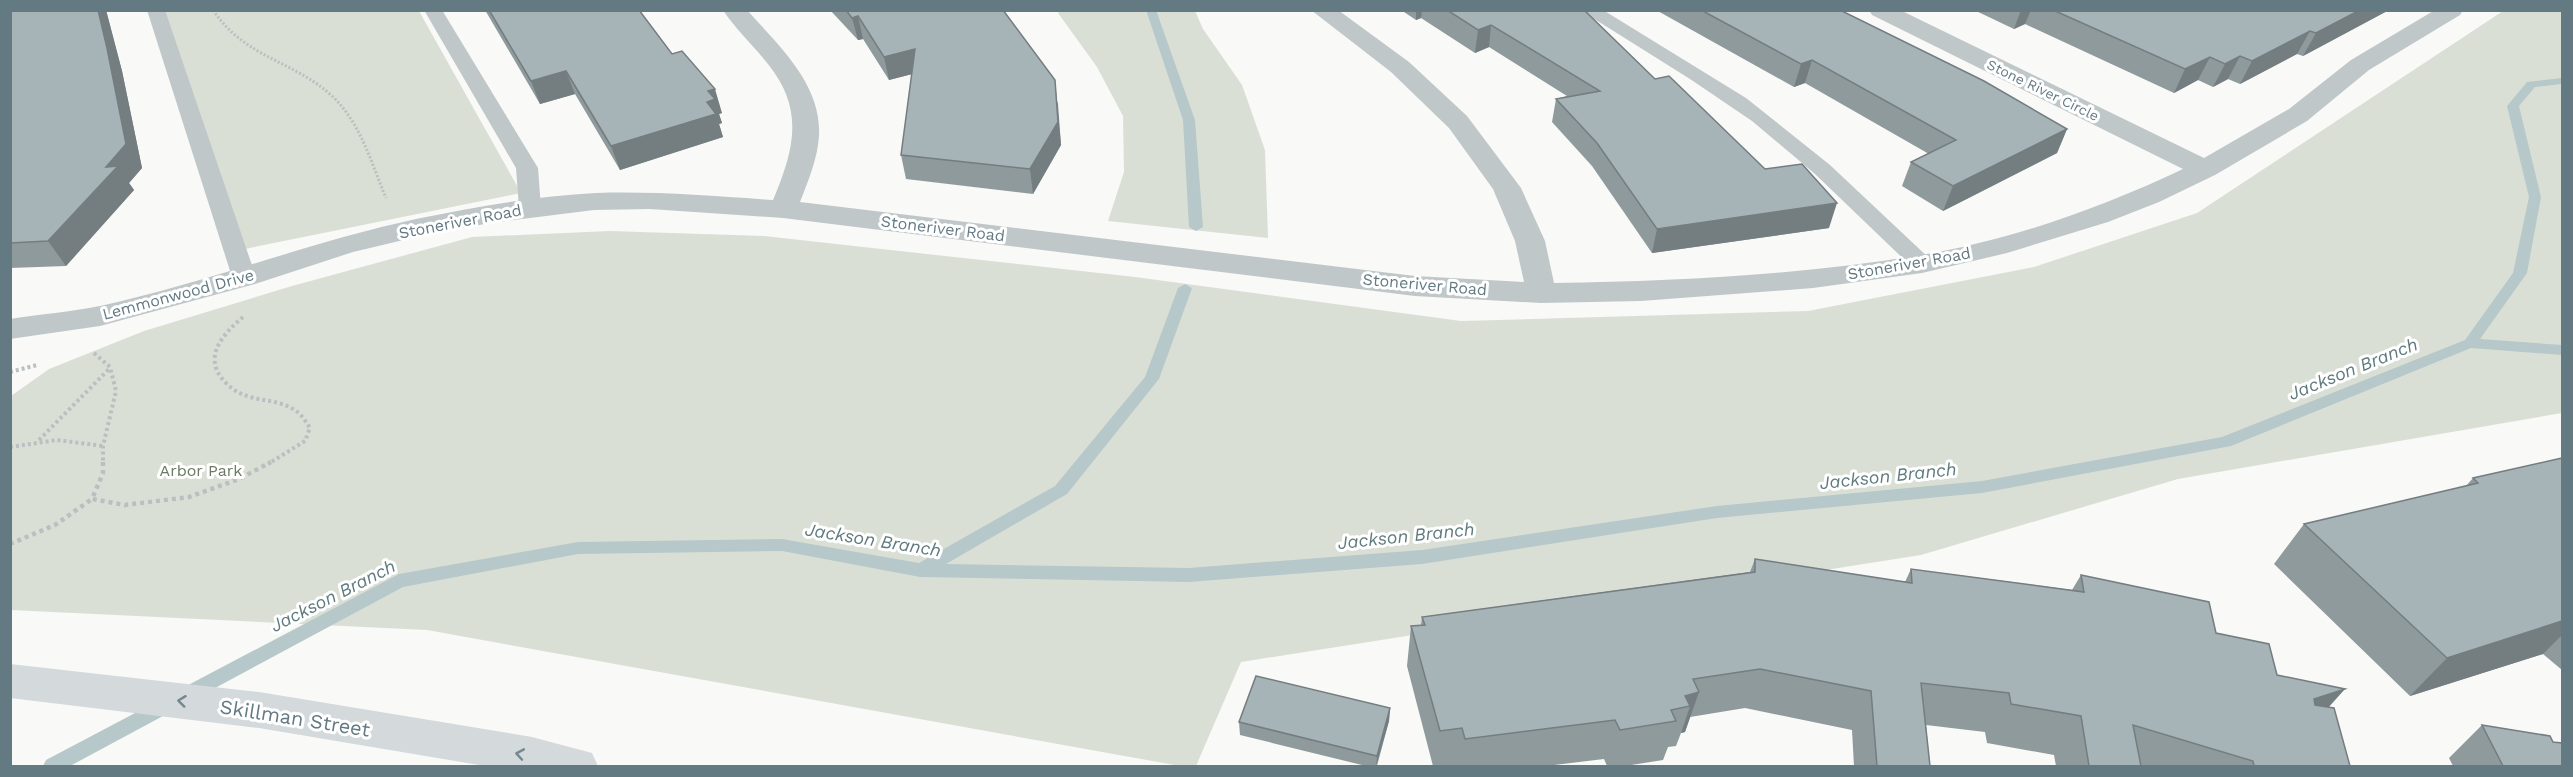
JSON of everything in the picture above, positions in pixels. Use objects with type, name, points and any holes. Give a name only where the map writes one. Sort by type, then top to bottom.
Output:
[{"type":"main road","name":"Skillman Street","points":[[10,681],[259,710],[532,756],[577,766]]},
{"type":"street","points":[[734,10],[793,79],[807,114],[807,142],[799,174],[783,209]]},
{"type":"street","points":[[1322,10],[1400,67],[1458,122],[1507,188],[1530,242],[1541,293]]},
{"type":"street","name":"Stone River Circle","points":[[1880,10],[2205,169]]},
{"type":"street","name":"Stoneriver Road","points":[[342,246],[416,228],[530,208],[594,202],[650,201],[783,209],[1415,286],[1541,293],[1641,291],[1813,279],[1922,264],[2007,244],[2098,216],[2149,196],[2205,169],[2298,115],[2360,65],[2452,10]]},
{"type":"street","name":"Lemmonwood Drive","points":[[10,329],[100,316],[244,277],[342,246]]},
{"type":"lane","points":[[156,10],[244,277]]},
{"type":"lane","points":[[433,10],[526,168],[530,208]]},
{"type":"lane","points":[[1589,10],[1658,50],[1759,117],[1831,176],[1922,264]]},
{"type":"path","points":[[92,499],[125,505],[189,497],[240,479],[305,441],[310,428],[303,414],[285,404],[237,393],[216,374],[213,354],[226,331],[251,310]]},
{"type":"path","points":[[10,544],[55,525],[92,499],[103,473],[103,446],[116,392],[111,368],[89,350]]},
{"type":"path","points":[[39,440],[111,368]]},
{"type":"path","points":[[10,447],[39,440],[63,439],[103,446]]},
{"type":"green space","points":[[164,11],[419,11],[521,193],[225,253]]},
{"type":"green space","points":[[1060,11],[1195,11],[1203,29],[1242,85],[1265,150],[1268,238],[1108,221],[1124,172],[1123,116],[1097,67],[1058,13]]},
{"type":"green space","name":"Arbor Park","points":[[2503,11],[2562,11],[2562,413],[2178,479],[1921,555],[1241,662],[1196,766],[1180,766],[427,630],[11,610],[11,396],[49,369],[144,331],[292,286],[472,237],[610,231],[764,236],[1135,277],[1461,321],[1808,311],[2034,267],[2197,213]]},
{"type":"building","points":[[10,10],[98,10],[126,144],[106,167],[118,166],[48,241],[10,243]]},
{"type":"building","points":[[489,10],[639,10],[672,54],[682,51],[715,89],[708,91],[715,99],[707,102],[716,114],[611,146],[566,71],[531,81]]},
{"type":"building","points":[[846,10],[1003,10],[1055,80],[1058,122],[1030,169],[901,155],[915,49],[884,57],[858,16],[852,18]]},
{"type":"building","points":[[1447,10],[1584,10],[1655,79],[1669,76],[1765,169],[1802,164],[1837,203],[1657,229],[1597,143],[1556,99],[1600,91],[1491,25],[1478,30]]},
{"type":"building","points":[[1701,10],[1840,10],[1984,81],[2067,129],[1953,186],[1911,162],[1956,140],[1812,60],[1801,64]]},
{"type":"building","points":[[2053,10],[2360,10],[2316,33],[2310,31],[2252,61],[2240,56],[2225,64],[2210,57],[2185,69]]},
{"type":"building","points":[[2562,458],[2562,621],[2447,658],[2304,524],[2478,483],[2473,478]]},
{"type":"building","points":[[1755,559],[1912,583],[1911,569],[2084,592],[2081,575],[2209,602],[2216,633],[2269,644],[2277,675],[2345,689],[2314,699],[2315,705],[2334,708],[2350,766],[2254,766],[2253,761],[2133,725],[2141,766],[2089,766],[2081,716],[2011,704],[2009,693],[1921,683],[1930,766],[1877,766],[1871,691],[1760,669],[1693,679],[1699,692],[1685,696],[1690,706],[1671,710],[1676,721],[1620,730],[1615,720],[1465,739],[1462,728],[1440,731],[1411,626],[1425,625],[1422,617],[1755,572]]},
{"type":"building","points":[[1256,676],[1390,708],[1377,756],[1239,722]]},
{"type":"building","points":[[2482,725],[2550,736],[2553,742],[2562,743],[2562,766],[2503,766]]},
{"type":"waterway","points":[[1151,10],[1189,120],[1196,227]]},
{"type":"waterway","name":"Jackson Branch","points":[[2470,343],[2520,273],[2535,197],[2513,106],[2531,84],[2562,81]]},
{"type":"waterway","points":[[921,570],[1061,490],[1152,379],[1185,288]]},
{"type":"waterway","name":"Jackson Branch","points":[[53,766],[399,581],[578,548],[782,545],[920,570],[1189,575],[1422,557],[1717,512],[1982,487],[2225,442],[2470,343]]},
{"type":"waterway","points":[[2470,343],[2562,350]]}]
